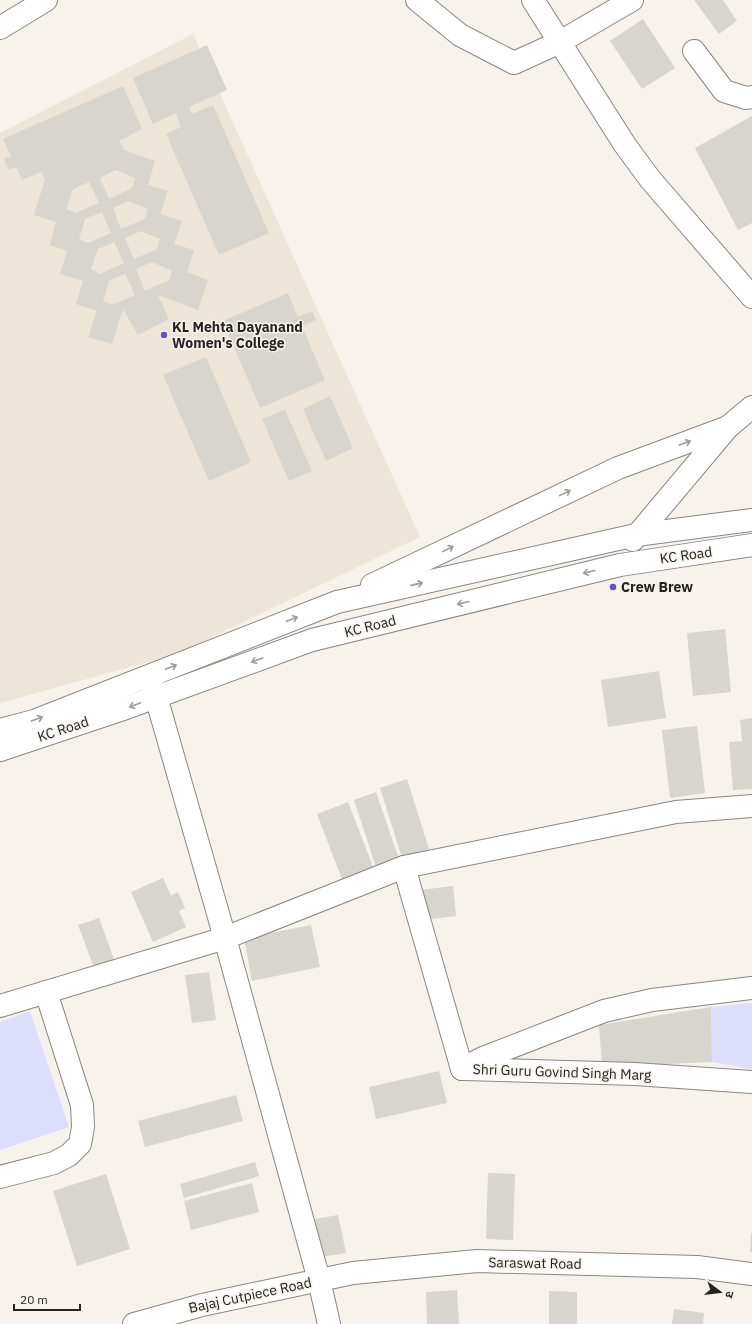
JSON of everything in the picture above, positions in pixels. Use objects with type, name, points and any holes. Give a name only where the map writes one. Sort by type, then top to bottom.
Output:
[{"type":"street","points":[[0,28],[46,0]]},
{"type":"street","points":[[417,0],[460,35],[514,63],[560,42],[632,0]]},
{"type":"street","points":[[533,0],[625,145],[650,179],[752,297]]},
{"type":"street","points":[[694,51],[724,91],[746,98],[752,97]]},
{"type":"street","points":[[620,565],[636,535],[728,427],[752,408]]},
{"type":"street","points":[[0,730],[34,721],[336,602],[618,468],[728,427]]},
{"type":"street","points":[[336,602],[636,535],[752,520]]},
{"type":"street","name":"KC Road","points":[[0,750],[156,697],[312,640],[620,565],[752,545]]},
{"type":"street","points":[[150,675],[225,938],[319,1280],[329,1324]]},
{"type":"street","points":[[0,1006],[225,938],[404,867],[676,812],[752,806]]},
{"type":"street","name":"Shri Guru Govind Singh Marg","points":[[404,867],[462,1069],[636,1074],[752,1082]]},
{"type":"street","points":[[462,1069],[483,1058],[604,1011],[652,1000],[752,988]]},
{"type":"street","points":[[0,1177],[54,1163],[69,1155],[80,1144],[83,1127],[82,1105],[46,992]]},
{"type":"street","name":"Saraswat Road","points":[[319,1280],[353,1273],[477,1261],[697,1267],[752,1274]]},
{"type":"street","name":"Bajaj Cutpiece Road","points":[[134,1324],[202,1304],[319,1280]]},
{"type":"shaded area","name":"KL Mehta Dayanand Women's College","points":[[193,34],[420,537],[177,654],[0,703],[0,133]]},
{"type":"shaded area","points":[[752,1003],[752,1069],[712,1062],[711,1007]]},
{"type":"shaded area","points":[[30,1011],[69,1127],[0,1150],[0,1022]]},
{"type":"building","points":[[694,0],[723,0],[737,21],[719,34]]},
{"type":"building","points":[[643,19],[675,68],[642,89],[610,41]]},
{"type":"building","points":[[207,45],[227,90],[189,107],[192,114],[213,105],[269,233],[219,255],[166,134],[181,127],[176,113],[153,124],[133,78]]},
{"type":"building","points":[[123,86],[142,129],[119,141],[124,150],[155,161],[148,185],[168,191],[160,214],[182,221],[174,244],[194,250],[187,272],[208,280],[198,310],[158,295],[169,319],[138,335],[123,309],[112,344],[88,337],[97,311],[76,304],[83,281],[60,274],[67,251],[50,245],[56,222],[34,215],[45,179],[41,172],[22,180],[16,167],[9,170],[4,159],[11,156],[3,139]],"holes":[[[116,170],[135,178],[132,188],[109,199],[100,178]],[[89,182],[99,203],[76,213],[66,209],[73,189]],[[128,201],[148,209],[145,219],[121,229],[113,208]],[[102,212],[111,233],[88,243],[79,239],[85,219]],[[141,231],[160,239],[157,249],[134,259],[125,238]],[[114,242],[124,263],[100,274],[91,269],[98,249]],[[152,262],[172,271],[169,280],[145,291],[136,269]],[[125,274],[135,295],[112,305],[103,301],[109,281]]]},
{"type":"building","points":[[752,116],[752,223],[738,230],[695,148]]},
{"type":"building","points":[[288,293],[298,317],[312,311],[316,320],[302,326],[325,380],[260,408],[223,321]]},
{"type":"building","points":[[206,357],[251,462],[209,481],[163,375]]},
{"type":"building","points":[[330,396],[353,448],[326,461],[303,409]]},
{"type":"building","points":[[285,410],[312,471],[289,481],[262,419]]},
{"type":"building","points":[[725,629],[731,692],[693,696],[687,633]]},
{"type":"building","points":[[659,671],[666,718],[608,727],[601,680]]},
{"type":"building","points":[[752,718],[752,789],[733,790],[729,742],[742,741],[740,720]]},
{"type":"building","points":[[697,726],[705,793],[670,798],[662,730]]},
{"type":"building","points":[[407,779],[430,852],[403,861],[380,788]]},
{"type":"building","points":[[376,792],[400,862],[377,870],[354,800]]},
{"type":"building","points":[[348,802],[374,869],[343,882],[317,814]]},
{"type":"building","points":[[163,878],[171,896],[178,892],[185,908],[179,911],[186,927],[153,942],[131,892]]},
{"type":"building","points":[[453,886],[456,916],[423,920],[420,890]]},
{"type":"building","points":[[99,918],[116,965],[96,973],[78,925]]},
{"type":"building","points":[[311,925],[320,967],[252,981],[244,938]]},
{"type":"building","points":[[209,972],[216,1020],[192,1023],[185,975]]},
{"type":"building","points":[[711,1007],[712,1062],[602,1067],[599,1025]]},
{"type":"building","points":[[439,1071],[447,1103],[376,1119],[369,1087]]},
{"type":"building","points":[[236,1095],[243,1121],[145,1147],[138,1121]]},
{"type":"building","points":[[255,1162],[259,1176],[184,1198],[180,1184]]},
{"type":"building","points":[[488,1173],[515,1174],[513,1240],[486,1239]]},
{"type":"building","points":[[106,1174],[130,1249],[77,1266],[53,1191]]},
{"type":"building","points":[[252,1183],[259,1212],[191,1230],[184,1201]]},
{"type":"building","points":[[338,1215],[346,1253],[322,1257],[315,1219]]},
{"type":"building","points":[[751,1233],[752,1252],[750,1252]]},
{"type":"building","points":[[457,1290],[459,1324],[427,1324],[426,1292]]},
{"type":"building","points":[[549,1291],[577,1292],[577,1324],[549,1324]]},
{"type":"building","points":[[674,1309],[704,1313],[703,1324],[672,1324]]},
{"type":"place","name":"KL Mehta Dayanand Women's College","points":[[164,335]]},
{"type":"place","name":"Crew Brew","points":[[613,587]]}]
